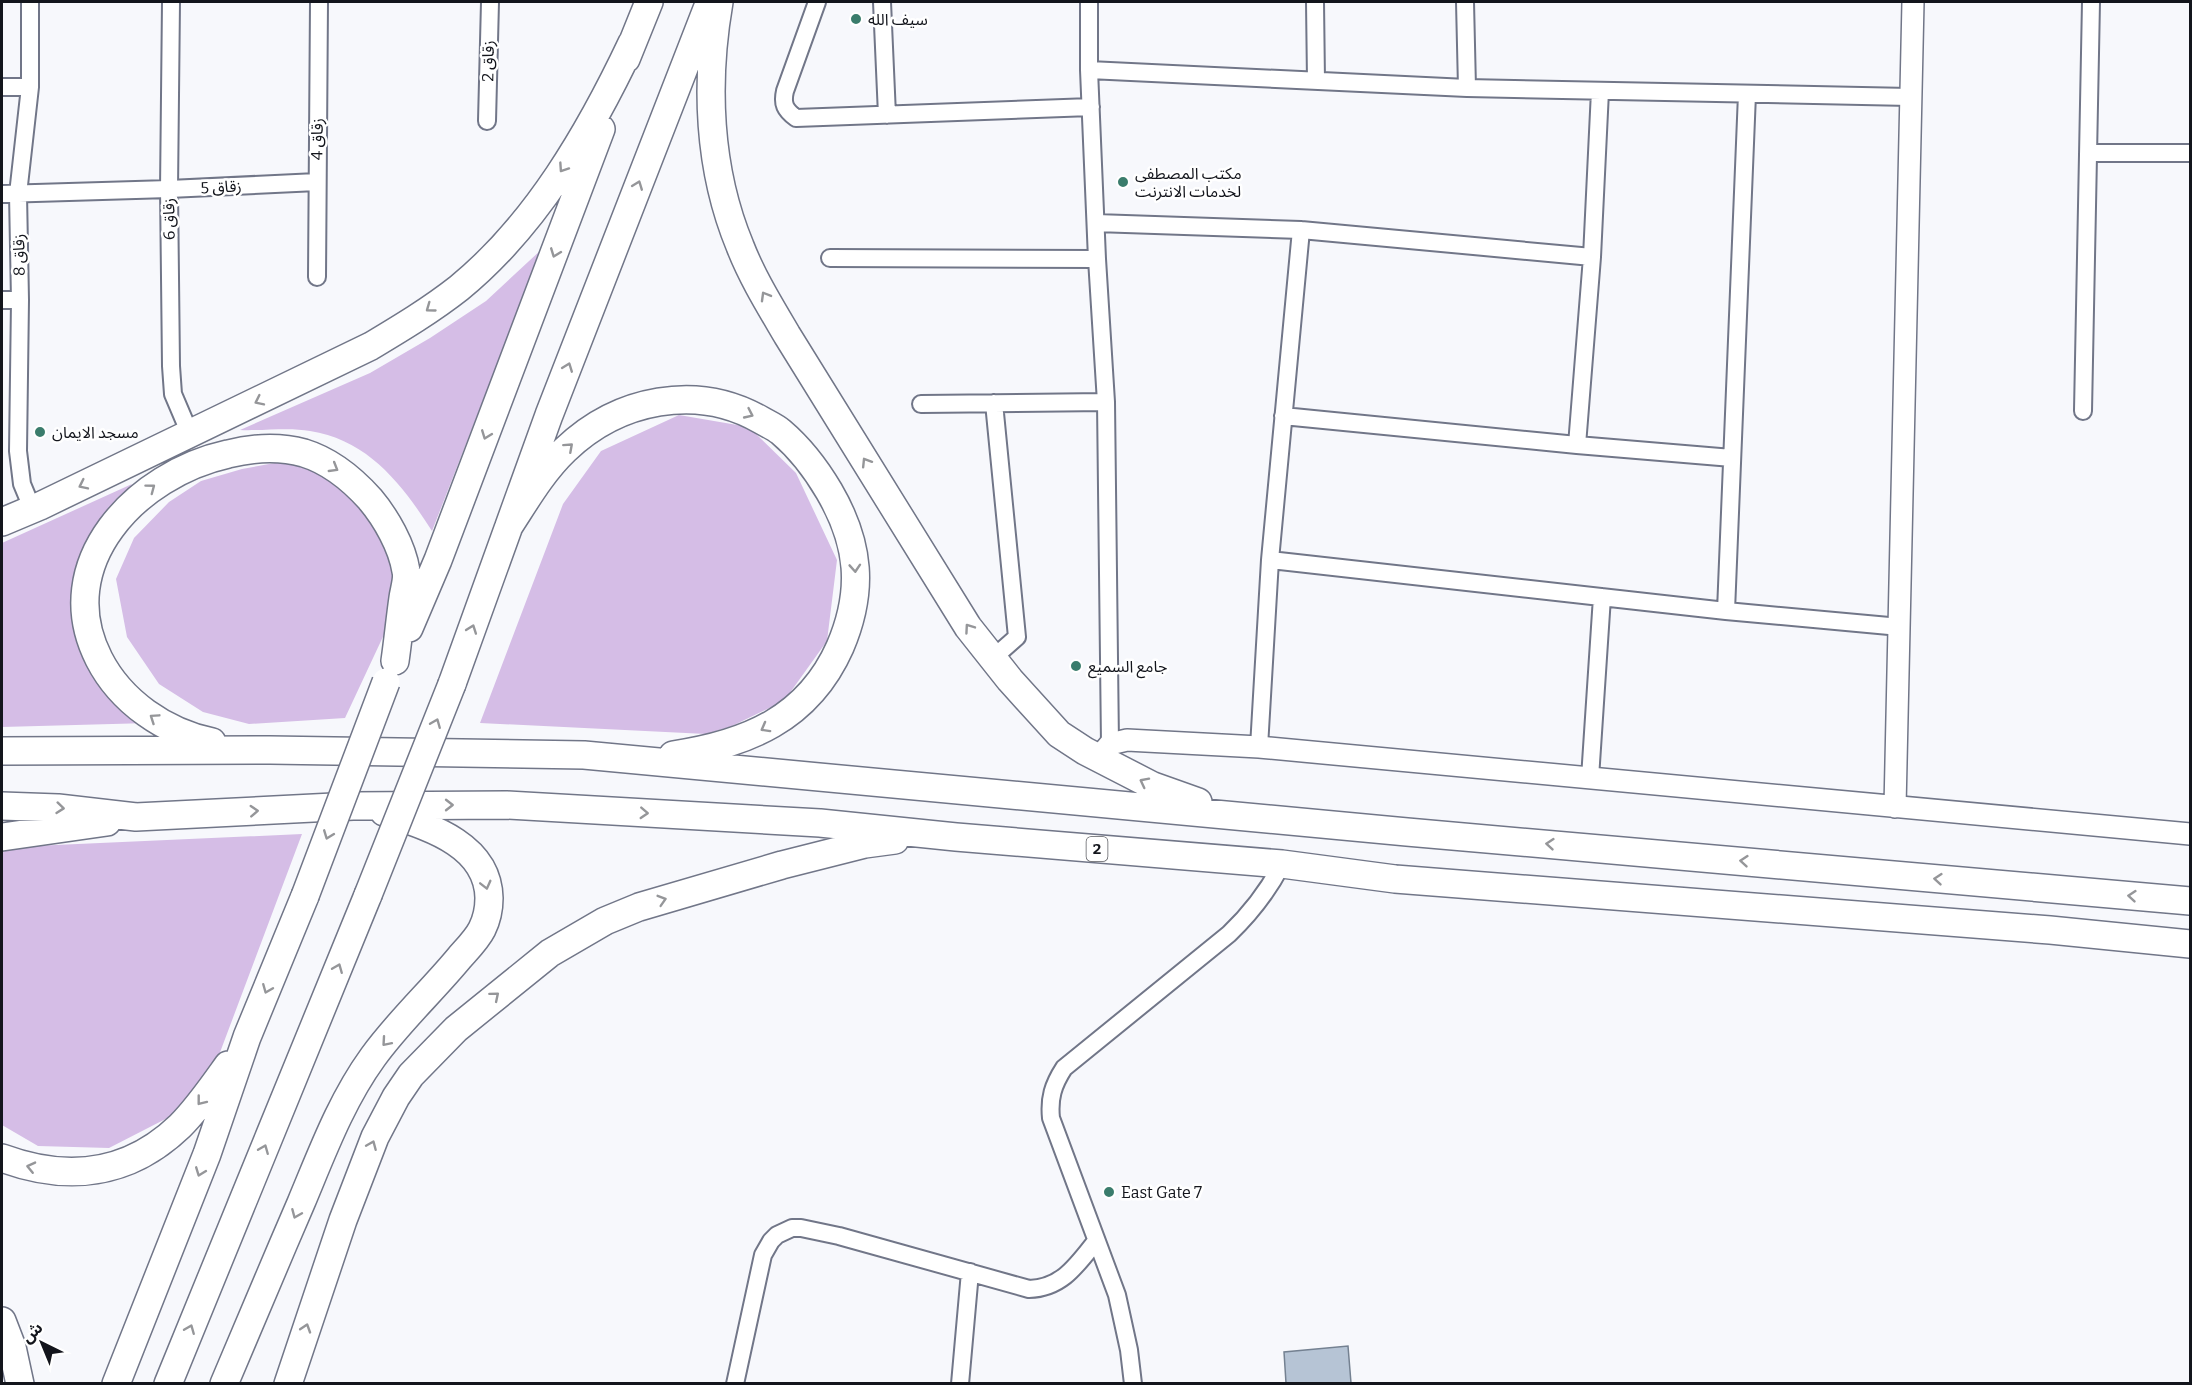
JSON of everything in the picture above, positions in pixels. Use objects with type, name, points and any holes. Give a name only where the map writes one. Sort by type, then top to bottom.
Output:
[{"type":"highway","points":[[116,1383],[207,1154],[247,1037],[305,896],[390,672],[442,549],[576,200],[648,2]]},
{"type":"highway","points":[[168,1383],[452,684],[553,404],[710,2]]},
{"type":"highway","points":[[718,2],[714,31],[711,118],[724,199],[740,246],[762,291],[788,335],[968,627],[992,659],[1059,734],[1104,751],[1153,786],[1241,814],[1281,820]]},
{"type":"highway","points":[[2,522],[40,506],[371,346],[415,319],[459,287],[497,251],[532,211],[562,170],[591,124],[632,43]]},
{"type":"highway","points":[[2,751],[270,750],[672,755],[727,744],[761,731],[786,716],[807,698],[822,680],[836,656],[854,610],[855,557],[837,504],[822,478],[804,454],[779,430],[751,414],[728,405],[697,399],[664,400],[635,407],[613,416],[590,430],[565,450],[544,473],[509,526]]},
{"type":"highway","points":[[270,750],[203,740],[182,734],[162,724],[123,693],[103,668],[91,644],[85,618],[84,590],[93,558],[110,528],[133,502],[156,484],[182,468],[212,457],[245,450],[274,448],[304,453],[336,467],[358,485],[379,510],[396,542],[407,573],[390,672]]},
{"type":"highway","points":[[584,755],[2190,901]]},
{"type":"highway","name":"2","points":[[2,806],[58,808],[136,817],[353,806],[507,805],[820,823],[956,837],[1282,864],[1395,879],[2050,930],[2190,944]]},
{"type":"highway","points":[[224,1383],[326,1143],[355,1083],[375,1055],[477,937],[487,919],[489,897],[483,873],[456,841],[440,832],[378,810],[353,806]]},
{"type":"highway","points":[[2,837],[136,817]]},
{"type":"highway","points":[[288,1383],[357,1181],[375,1137],[396,1097],[411,1075],[441,1044],[522,974],[578,935],[639,907],[782,865],[865,844],[914,838],[956,837]]},
{"type":"highway","points":[[2,1158],[47,1171],[76,1173],[103,1170],[131,1160],[157,1146],[180,1126],[199,1105],[247,1037]]},
{"type":"highway","points":[[2,1321],[12,1347],[20,1383]]},
{"type":"street","name":"زقاق 8","points":[[30,2],[30,87],[10,194],[20,300],[18,466],[22,484],[32,508]]},
{"type":"street","name":"زقاق 6","points":[[171,2],[168,189],[171,366],[173,394],[190,434]]},
{"type":"street","name":"زقاق 4","points":[[316,277],[319,2]]},
{"type":"street","name":"زقاق 2","points":[[487,122],[490,2]]},
{"type":"street","points":[[817,2],[785,91],[783,102],[787,112],[795,118],[1091,107]]},
{"type":"street","points":[[882,2],[887,115]]},
{"type":"street","points":[[1089,2],[1089,70],[1106,402],[1104,751],[1127,740],[1259,747],[2190,834]]},
{"type":"street","points":[[1315,2],[1316,81]]},
{"type":"street","points":[[1465,2],[1467,88]]},
{"type":"street","points":[[1895,807],[1913,2]]},
{"type":"street","points":[[2083,411],[2091,2]]},
{"type":"street","points":[[1089,70],[1467,88],[1910,97]]},
{"type":"street","points":[[2,87],[30,87]]},
{"type":"street","points":[[1577,445],[1592,257],[1600,91]]},
{"type":"street","points":[[1726,611],[1747,94]]},
{"type":"street","points":[[2088,153],[2190,153]]},
{"type":"street","name":"زقاق 5","points":[[10,194],[317,182]]},
{"type":"street","points":[[1096,223],[1301,230],[1592,257]]},
{"type":"street","points":[[1259,747],[1270,560],[1301,230]]},
{"type":"street","points":[[830,258],[1097,258]]},
{"type":"street","points":[[2,300],[20,300]]},
{"type":"street","points":[[921,404],[1106,402]]},
{"type":"street","points":[[992,659],[1017,636],[994,403]]},
{"type":"street","points":[[1283,416],[1732,458]]},
{"type":"street","points":[[1270,560],[1726,611],[1900,627]]},
{"type":"street","points":[[1590,778],[1602,597]]},
{"type":"street","points":[[1132,1383],[1124,1322],[1117,1296],[1051,1118],[1050,1100],[1054,1083],[1064,1068],[1237,926],[1261,900],[1282,864]]},
{"type":"street","points":[[735,1383],[763,1255],[771,1241],[784,1231],[801,1228],[839,1236],[1029,1289],[1048,1287],[1065,1278],[1096,1241]]},
{"type":"street","points":[[960,1383],[970,1272]]},
{"type":"shaded area","points":[[542,249],[432,531],[396,481],[366,454],[349,444],[331,436],[310,431],[240,430],[370,373],[430,338],[486,301]]},
{"type":"shaded area","points":[[679,415],[749,427],[796,473],[837,560],[827,641],[784,701],[732,726],[706,734],[480,723],[563,504],[601,451]]},
{"type":"shaded area","points":[[291,460],[361,493],[397,556],[388,626],[345,718],[249,724],[203,712],[159,684],[127,637],[116,579],[134,538],[169,502],[201,481],[242,469]]},
{"type":"shaded area","points":[[132,484],[116,505],[81,601],[149,723],[2,727],[2,543]]},
{"type":"shaded area","points":[[302,834],[213,1071],[185,1109],[109,1148],[38,1146],[2,1125],[2,853],[11,847]]},
{"type":"building","points":[[1348,1346],[1351,1383],[1286,1383],[1284,1352]]},
{"type":"place","name":"سيف الله","points":[[856,19]]},
{"type":"place","name":"مكتب المصطفى لخدمات الانترنت","points":[[1123,182]]},
{"type":"place","name":"مسجد الايمان","points":[[40,432]]},
{"type":"place","name":"جامع السميع","points":[[1076,666]]},
{"type":"place","name":"East Gate 7","points":[[1109,1192]]}]
